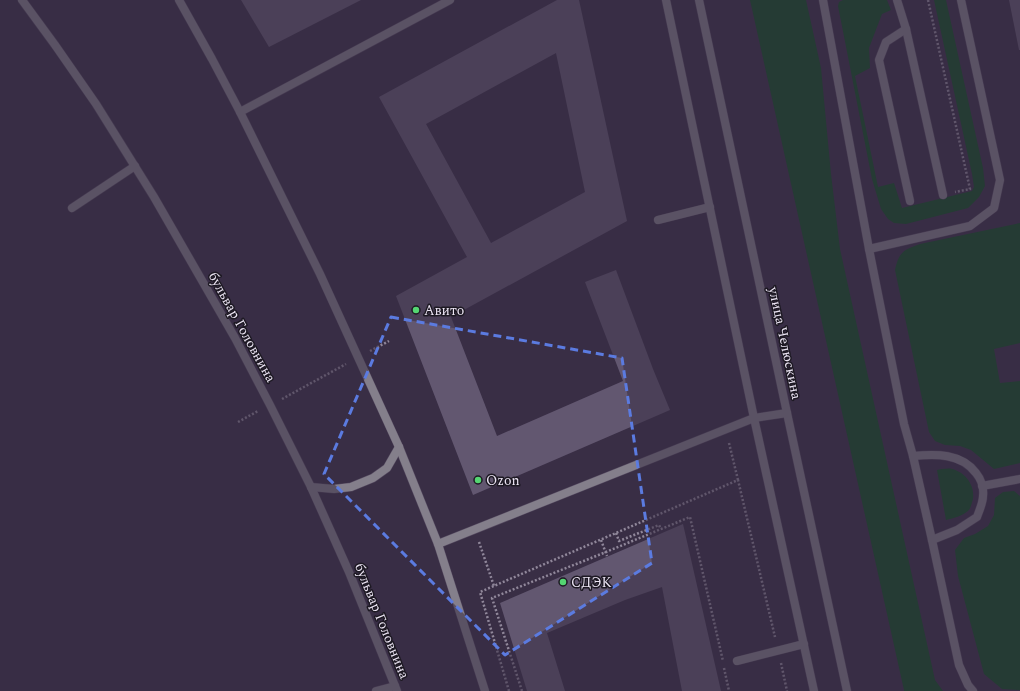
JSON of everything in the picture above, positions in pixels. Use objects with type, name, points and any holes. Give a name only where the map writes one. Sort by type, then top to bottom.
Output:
[{"type":"street","name":"бульвар Головнина","points":[[22,0],[96,104],[154,197],[231,332],[311,487],[349,572],[396,689]]},
{"type":"street","points":[[179,0],[240,112],[320,274],[399,447],[438,544],[485,691]]},
{"type":"street","points":[[240,112],[450,0]]},
{"type":"street","points":[[666,0],[754,418],[814,691]]},
{"type":"street","name":"улица Челюскина","points":[[699,0],[778,368],[786,413],[847,691]]},
{"type":"street","points":[[823,0],[869,249],[904,424],[913,456],[959,666],[968,685],[973,691]]},
{"type":"street","points":[[897,0],[906,29],[943,195]]},
{"type":"street","points":[[869,249],[970,226],[994,208],[1000,180],[961,0]]},
{"type":"street","points":[[906,29],[886,42],[879,60],[910,201]]},
{"type":"street","points":[[72,208],[135,166]]},
{"type":"street","points":[[658,220],[710,207]]},
{"type":"street","points":[[438,544],[754,418],[786,413]]},
{"type":"street","points":[[311,487],[334,489],[351,487],[373,478],[388,468],[399,447]]},
{"type":"street","points":[[913,456],[942,456],[960,459],[971,466],[981,478],[983,496],[977,517],[957,530],[932,540]]},
{"type":"street","points":[[982,486],[1020,479]]},
{"type":"street","points":[[737,661],[804,644]]},
{"type":"street","points":[[376,691],[396,689]]},
{"type":"path","points":[[928,0],[970,188],[943,195]]},
{"type":"path","points":[[238,422],[389,341]]},
{"type":"path","points":[[729,442],[787,691]]},
{"type":"path","points":[[509,691],[480,592],[738,480]]},
{"type":"path","points":[[522,691],[492,598],[690,517],[729,691]]},
{"type":"path","points":[[616,533],[620,542],[659,525],[661,529]]},
{"type":"path","points":[[478,538],[494,586]]},
{"type":"path","points":[[600,540],[607,556]]},
{"type":"highlighted area","points":[[391,317],[622,358],[652,563],[505,655],[324,474]]},
{"type":"green space","points":[[750,0],[806,0],[821,68],[840,249],[935,680],[943,691],[904,691]]},
{"type":"green space","points":[[843,0],[887,0],[891,10],[882,14],[869,48],[870,68],[855,76],[878,187],[894,183],[902,208],[972,191],[974,187],[934,0],[946,0],[983,168],[985,186],[979,197],[968,208],[906,224],[894,223],[888,219],[881,209],[872,179],[838,6],[839,2]]},
{"type":"green space","points":[[1020,223],[1020,343],[994,349],[1000,383],[1020,381],[1020,463],[994,469],[971,450],[960,446],[945,445],[935,441],[929,432],[895,270],[900,255],[914,246]]},
{"type":"green space","points":[[951,469],[965,476],[971,484],[973,494],[971,506],[967,512],[955,518],[946,520],[937,470]]},
{"type":"green space","points":[[1014,491],[1020,496],[1020,690],[1002,689],[984,674],[958,576],[955,550],[964,538],[975,534],[988,526],[994,515],[995,498],[1003,492]]},
{"type":"building","points":[[241,0],[361,0],[269,47]]},
{"type":"building","points":[[557,0],[579,0],[627,221],[451,317],[497,436],[623,381],[585,282],[616,270],[670,410],[473,495],[396,296],[467,257],[379,97]],"holes":[[[556,53],[585,192],[491,243],[426,124]]]},
{"type":"building","points":[[1009,0],[1020,0],[1020,50],[1019,50]]},
{"type":"building","points":[[683,524],[721,691],[682,691],[662,587],[625,600],[547,633],[565,691],[527,691],[500,603]]},
{"type":"place","name":"Авито","points":[[416,310]]},
{"type":"place","name":"Ozon","points":[[478,480]]},
{"type":"place","name":"СДЭК","points":[[563,582]]}]
